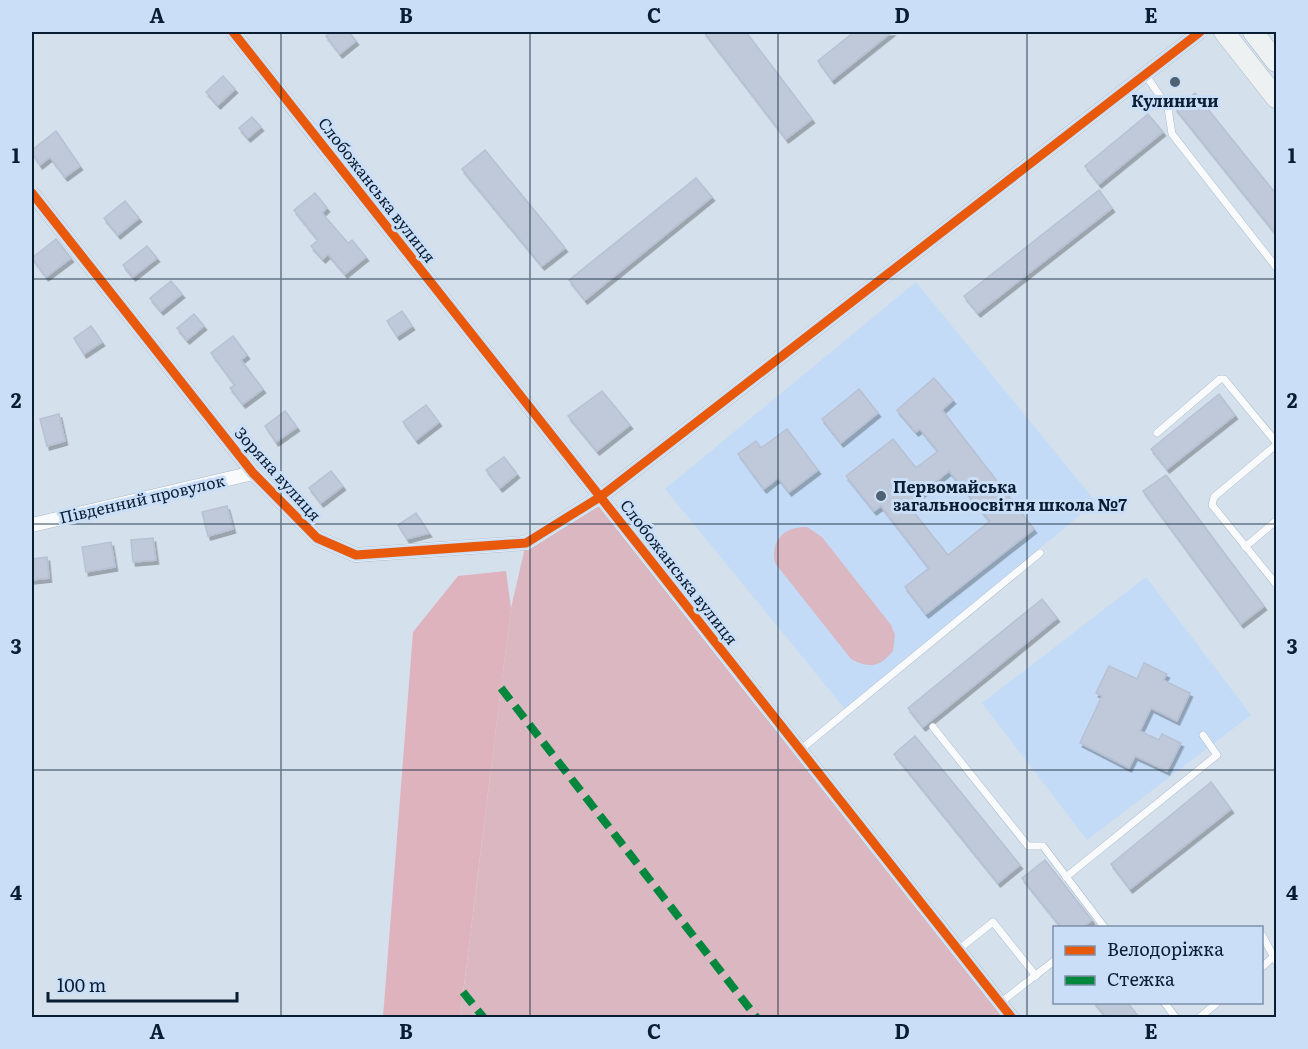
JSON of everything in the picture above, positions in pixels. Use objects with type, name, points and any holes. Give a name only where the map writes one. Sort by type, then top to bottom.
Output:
[{"type":"street","name":"Слобожанська вулиця","points":[[233,32],[1012,1017]]},
{"type":"street","name":"Зоряна вулиця","points":[[32,193],[253,473],[317,538],[356,555],[526,543],[600,496],[1200,32]]},
{"type":"street","points":[[1224,32],[1276,98]]},
{"type":"street","points":[[1253,32],[1276,62]]},
{"type":"street","name":"Південний провулок","points":[[32,525],[253,473]]},
{"type":"lane","points":[[1145,74],[1168,108],[1172,134],[1276,267]]},
{"type":"lane","points":[[1157,433],[1220,379],[1224,379],[1276,444],[1214,497],[1212,505],[1276,584]]},
{"type":"lane","points":[[1245,547],[1276,521]]},
{"type":"lane","points":[[800,750],[1040,553]]},
{"type":"lane","points":[[933,727],[1028,846],[1043,846],[1104,926]]},
{"type":"lane","points":[[1066,877],[1217,755],[1203,735]]},
{"type":"lane","points":[[958,950],[993,922],[1036,976]]},
{"type":"lane","points":[[1263,937],[1275,959]]},
{"type":"lane","points":[[1000,1003],[1053,962]]},
{"type":"lane","points":[[1166,1004],[1176,1017]]},
{"type":"lane","points":[[1199,1017],[1215,1004]]},
{"type":"shaded area","name":"Первомайська загальноосвітня школа №7","points":[[916,282],[1096,502],[845,709],[665,489]]},
{"type":"shaded area","points":[[600,497],[1012,1018],[460,1018],[511,608],[526,543]]},
{"type":"shaded area","points":[[807,527],[822,537],[891,625],[895,635],[893,651],[879,663],[869,665],[851,659],[775,563],[775,548],[781,536],[792,529]]},
{"type":"shaded area","points":[[506,571],[511,608],[460,1017],[383,1017],[413,632],[458,576]]},
{"type":"shaded area","points":[[1146,577],[1251,715],[1087,840],[982,703]]},
{"type":"building","points":[[331,32],[349,32],[356,41],[340,54],[326,36]]},
{"type":"building","points":[[704,32],[746,32],[812,119],[786,139]]},
{"type":"building","points":[[854,32],[892,32],[832,80],[818,61]]},
{"type":"building","points":[[223,76],[235,89],[218,105],[206,92]]},
{"type":"building","points":[[1195,93],[1276,194],[1276,234],[1175,108]]},
{"type":"building","points":[[1148,114],[1163,132],[1099,184],[1085,166]]},
{"type":"building","points":[[252,117],[261,127],[248,138],[239,128]]},
{"type":"building","points":[[56,131],[80,166],[65,177],[50,157],[40,165],[32,153],[32,150]]},
{"type":"building","points":[[485,150],[565,248],[542,266],[462,169]]},
{"type":"building","points":[[696,178],[712,197],[585,300],[569,280]]},
{"type":"building","points":[[1099,190],[1112,208],[978,313],[964,296]]},
{"type":"building","points":[[315,193],[327,208],[322,213],[348,243],[352,240],[366,257],[345,274],[328,254],[323,259],[311,246],[318,240],[294,210]]},
{"type":"building","points":[[125,201],[139,218],[118,235],[104,218]]},
{"type":"building","points":[[56,239],[71,258],[46,277],[32,258]]},
{"type":"building","points":[[147,246],[157,258],[133,277],[123,265]]},
{"type":"building","points":[[171,281],[182,294],[161,311],[150,298]]},
{"type":"building","points":[[402,311],[412,326],[397,336],[387,321]]},
{"type":"building","points":[[194,314],[204,326],[187,340],[177,328]]},
{"type":"building","points":[[91,326],[102,342],[84,354],[74,338]]},
{"type":"building","points":[[233,336],[247,355],[241,360],[263,389],[243,404],[230,388],[235,385],[211,353]]},
{"type":"building","points":[[934,378],[953,400],[942,410],[1034,529],[926,614],[905,587],[929,568],[881,506],[874,511],[846,476],[893,439],[916,468],[938,451],[920,429],[916,432],[897,410]],"holes":[[[949,471],[990,521],[948,555],[908,505]]]},
{"type":"building","points":[[859,389],[878,413],[841,443],[822,419]]},
{"type":"building","points":[[602,391],[630,425],[597,451],[568,416]]},
{"type":"building","points":[[1219,394],[1235,415],[1167,469],[1151,449]]},
{"type":"building","points":[[426,405],[439,422],[416,440],[403,422]]},
{"type":"building","points":[[285,411],[297,427],[276,442],[265,426]]},
{"type":"building","points":[[59,414],[65,441],[47,446],[40,419]]},
{"type":"building","points":[[787,429],[818,470],[789,492],[778,478],[764,489],[738,454],[756,441],[761,448]]},
{"type":"building","points":[[504,457],[517,474],[500,488],[486,470]]},
{"type":"building","points":[[331,471],[343,486],[321,503],[309,488]]},
{"type":"building","points":[[1166,475],[1264,606],[1241,624],[1143,491]]},
{"type":"building","points":[[227,506],[233,529],[208,536],[202,512]]},
{"type":"building","points":[[416,513],[429,533],[407,539],[398,525]]},
{"type":"building","points":[[153,538],[156,560],[133,562],[131,540]]},
{"type":"building","points":[[111,542],[115,567],[86,572],[82,547]]},
{"type":"building","points":[[47,557],[49,578],[32,580],[32,559]]},
{"type":"building","points":[[1042,599],[1057,618],[923,727],[908,708]]},
{"type":"building","points":[[1144,663],[1167,674],[1163,680],[1190,693],[1177,721],[1151,708],[1140,731],[1159,740],[1162,734],[1181,743],[1167,771],[1135,756],[1129,768],[1080,743],[1102,696],[1096,693],[1109,666],[1137,679]]},
{"type":"building","points":[[915,736],[1020,865],[998,883],[894,754]]},
{"type":"building","points":[[1211,782],[1231,809],[1130,889],[1111,864]]},
{"type":"building","points":[[1045,860],[1092,920],[1084,926],[1060,926],[1022,878]]},
{"type":"building","points":[[1096,1004],[1129,1004],[1139,1017],[1106,1017]]},
{"type":"marked path","points":[[501,688],[757,1018]]},
{"type":"marked path","points":[[463,992],[484,1018]]},
{"type":"cycle path","points":[[233,32],[1012,1018]]},
{"type":"cycle path","points":[[32,193],[253,473],[317,538],[356,555],[526,543],[600,497],[1200,32]]},
{"type":"place","name":"Кулиничи","points":[[1175,82]]},
{"type":"place","name":"Первомайська загальноосвітня школа №7","points":[[881,496]]}]
